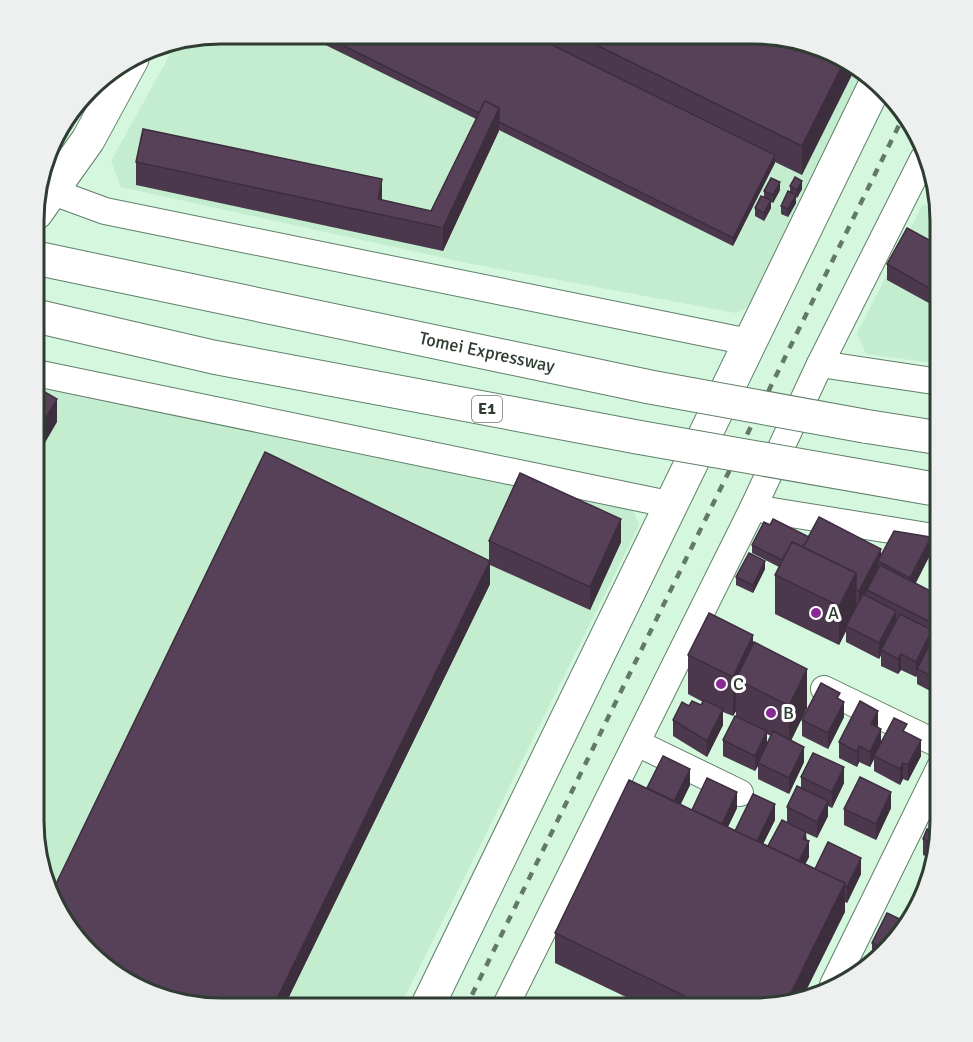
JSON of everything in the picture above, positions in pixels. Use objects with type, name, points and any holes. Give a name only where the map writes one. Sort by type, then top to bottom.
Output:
[{"type":"main road","points":[[46,191],[88,140],[125,72]]},
{"type":"main road","points":[[431,998],[673,505],[749,342],[872,90]]},
{"type":"main road","name":"Tomei Expressway","points":[[44,260],[650,387],[929,436]]},
{"type":"main road","name":"E1","points":[[44,318],[213,357],[671,444],[929,488]]},
{"type":"main road","points":[[864,426],[929,431]]},
{"type":"street","points":[[510,998],[753,508],[820,364],[920,165]]},
{"type":"street","points":[[45,198],[749,342]]},
{"type":"street","points":[[820,364],[929,380]]},
{"type":"street","points":[[44,375],[673,505]]},
{"type":"street","points":[[753,508],[929,536]]},
{"type":"street","points":[[824,689],[929,740]]},
{"type":"street","points":[[637,743],[740,793]]},
{"type":"street","points":[[837,977],[929,789]]},
{"type":"shaded area","points":[[221,43],[752,43],[775,45],[820,57],[841,67],[860,80],[749,306],[736,313],[467,263],[121,187],[111,161],[172,51],[198,45]]},
{"type":"shaded area","points":[[923,204],[929,207],[929,363],[866,354],[857,333]]},
{"type":"shaded area","points":[[44,390],[632,508],[639,525],[404,998],[209,998],[184,994],[88,939],[73,920],[62,900],[47,856],[44,833]]},
{"type":"building","points":[[338,43],[548,43],[775,155],[733,238],[499,122],[499,108],[485,101],[479,113]]},
{"type":"building","points":[[592,43],[775,45],[820,57],[841,67],[802,146]]},
{"type":"building","points":[[485,101],[499,108],[443,228],[136,162],[143,129],[382,179],[378,199],[431,211]]},
{"type":"building","points":[[795,177],[802,181],[797,190],[790,186]]},
{"type":"building","points":[[771,178],[780,182],[773,195],[764,191]]},
{"type":"building","points":[[788,191],[796,195],[788,209],[781,206]]},
{"type":"building","points":[[761,196],[771,200],[764,213],[755,208]]},
{"type":"building","points":[[907,228],[929,240],[929,288],[887,264]]},
{"type":"building","points":[[44,392],[57,399],[44,421]]},
{"type":"building","points":[[265,452],[490,561],[277,998],[209,998],[186,995],[153,985],[132,975],[113,962],[87,938],[73,920],[56,885]]},
{"type":"building","points":[[520,473],[621,519],[590,587],[489,541]]},
{"type":"building","points":[[819,517],[881,549],[859,591],[856,589],[856,573],[803,547]]},
{"type":"building","points":[[773,519],[809,537],[803,547],[792,542],[782,560],[752,545],[764,522],[770,525]]},
{"type":"building","points":[[894,531],[929,537],[910,578],[878,561]]},
{"type":"building","points":[[792,542],[856,573],[839,606],[775,575]]},
{"type":"building","points":[[749,553],[765,561],[753,585],[736,577]]},
{"type":"building","points":[[880,565],[929,590],[929,621],[867,590]]},
{"type":"building","points":[[863,594],[896,611],[879,643],[846,626]]},
{"type":"building","points":[[709,613],[753,635],[733,677],[688,655]]},
{"type":"building","points":[[900,614],[929,628],[929,636],[916,662],[901,654],[898,659],[881,650]]},
{"type":"building","points":[[754,642],[807,669],[789,706],[736,679]]},
{"type":"building","points":[[929,646],[929,675],[917,669]]},
{"type":"building","points":[[821,683],[840,693],[837,698],[844,702],[828,733],[802,720]]},
{"type":"building","points":[[704,700],[723,709],[707,741],[673,720],[682,702],[689,706],[692,701],[701,705]]},
{"type":"building","points":[[860,701],[878,711],[871,724],[881,729],[870,752],[859,746],[857,752],[839,742]]},
{"type":"building","points":[[735,716],[767,731],[755,756],[723,740]]},
{"type":"building","points":[[894,718],[907,724],[903,731],[921,740],[908,765],[903,763],[900,769],[874,756]]},
{"type":"building","points":[[773,731],[804,747],[789,778],[758,763]]},
{"type":"building","points":[[813,753],[844,767],[832,792],[801,777]]},
{"type":"building","points":[[663,756],[690,769],[674,801],[647,788]]},
{"type":"building","points":[[860,777],[891,792],[876,824],[844,809]]},
{"type":"building","points":[[707,778],[737,792],[722,824],[692,810]]},
{"type":"building","points":[[629,780],[845,883],[790,994],[787,995],[764,998],[688,998],[555,933]]},
{"type":"building","points":[[797,786],[828,801],[817,822],[787,807]]},
{"type":"building","points":[[753,794],[775,804],[757,841],[735,831]]},
{"type":"building","points":[[782,820],[806,832],[803,839],[809,841],[799,861],[768,846]]},
{"type":"building","points":[[927,829],[929,830],[928,842],[923,839]]},
{"type":"building","points":[[828,842],[861,858],[847,887],[845,883],[815,869]]},
{"type":"building","points":[[887,913],[900,919],[878,946],[872,943]]},
{"type":"railway","points":[[470,998],[900,123]]},
{"type":"place","name":"A","points":[[816,613]]},
{"type":"place","name":"C","points":[[721,684]]},
{"type":"place","name":"B","points":[[771,713]]}]
